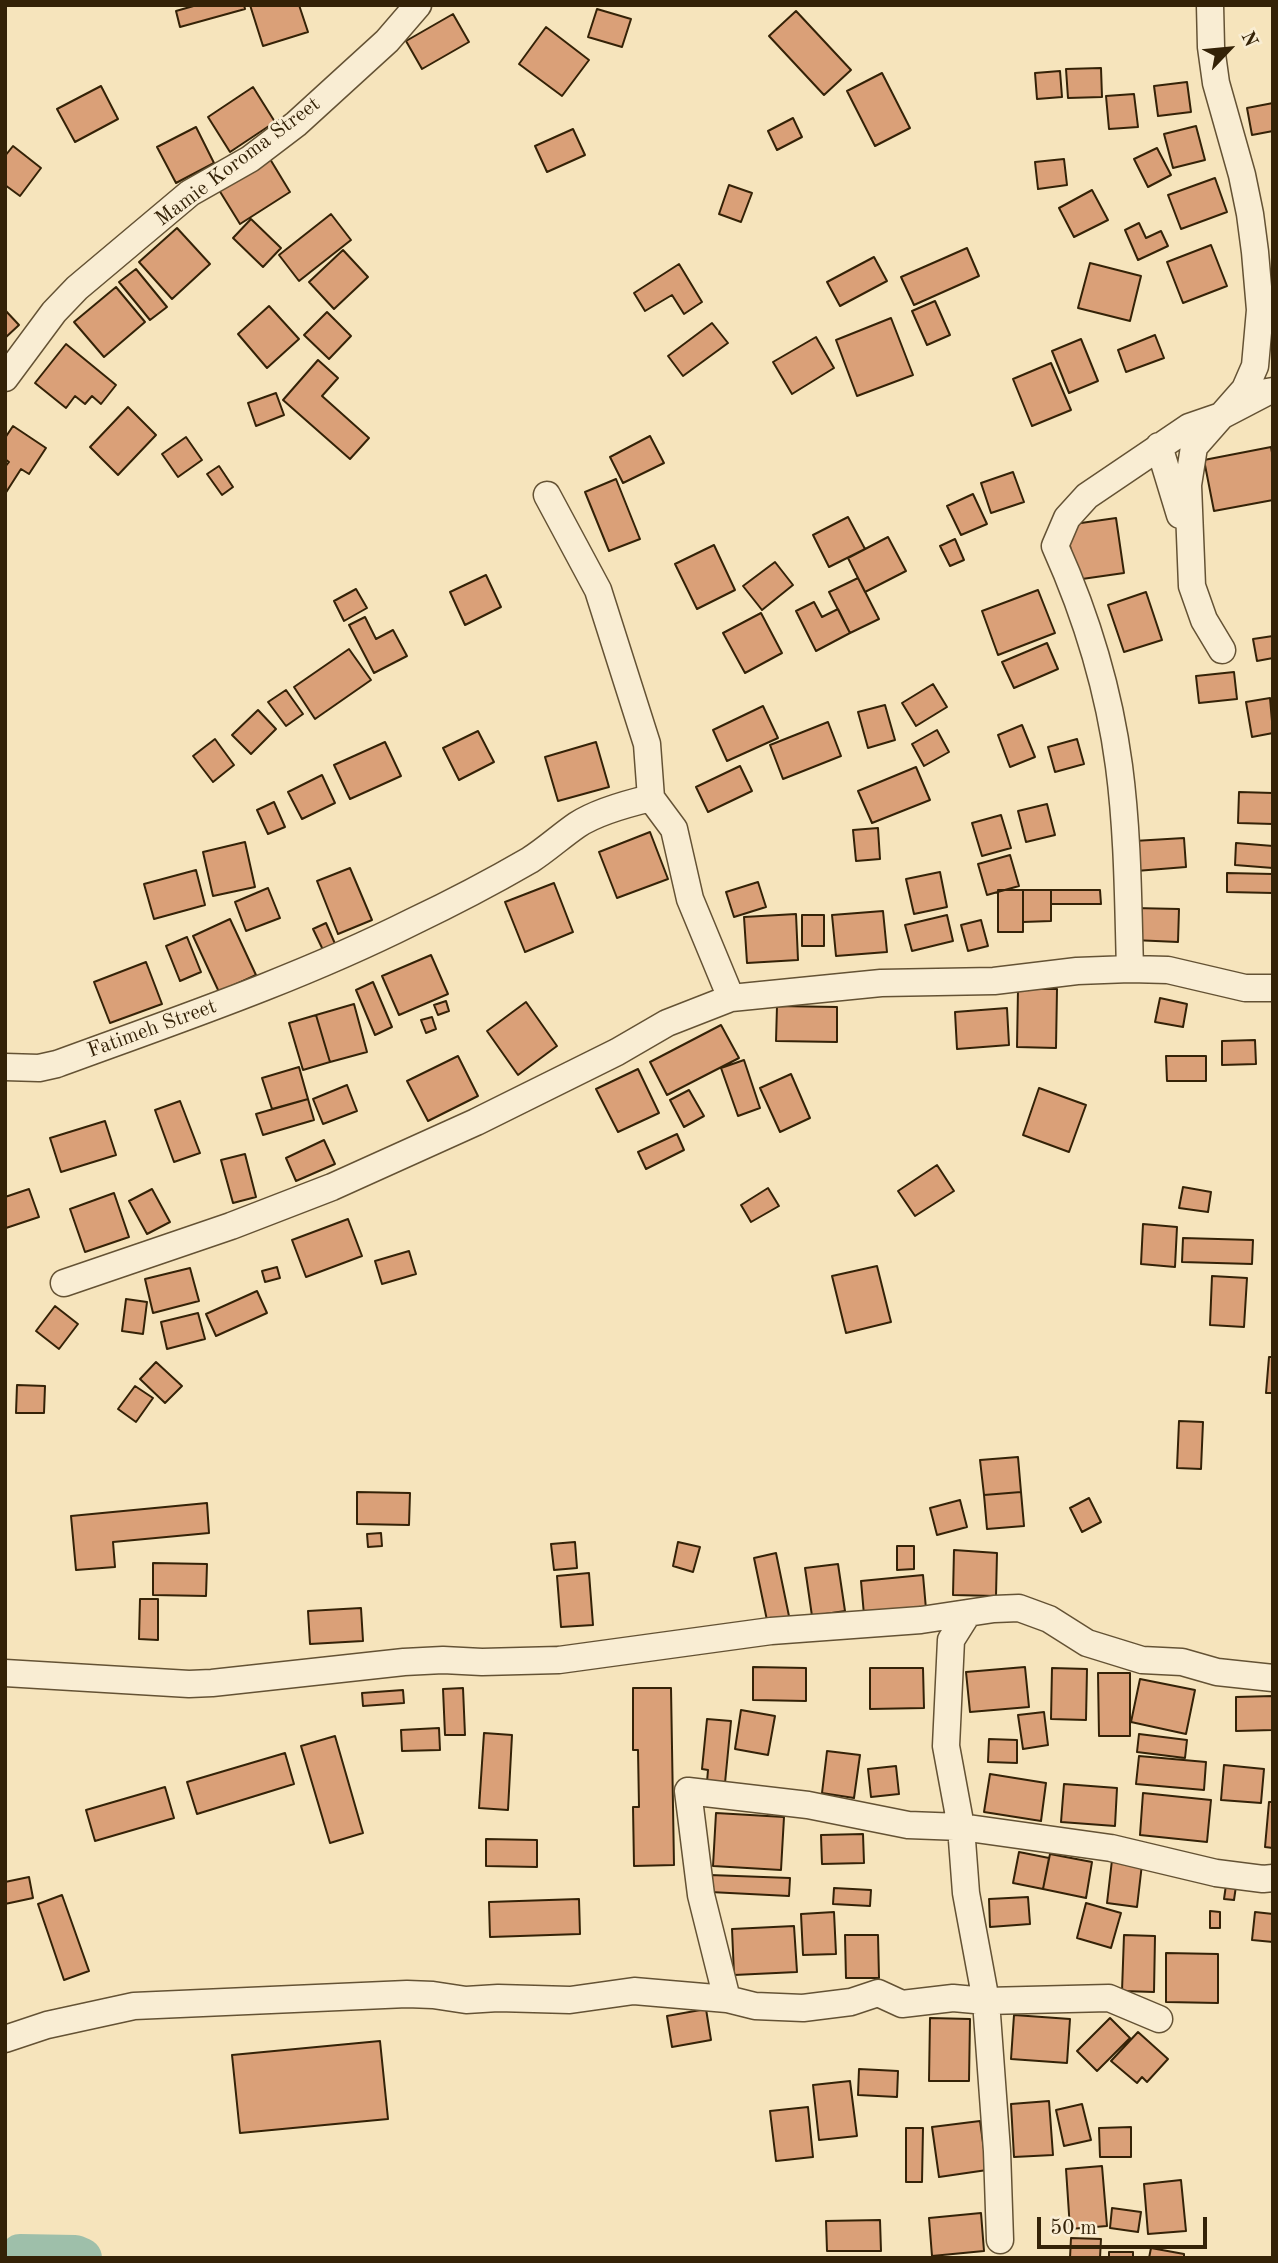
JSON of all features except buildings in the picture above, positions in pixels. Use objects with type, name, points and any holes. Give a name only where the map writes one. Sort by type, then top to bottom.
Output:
[{"type":"street","name":"Mamie Koroma Street","points":[[5,378],[54,312],[77,288],[190,194],[250,159],[296,124],[387,41],[418,5]]},
{"type":"street","points":[[1210,5],[1211,47],[1216,83],[1250,214],[1260,310],[1255,366],[1245,389],[1194,447],[1188,485],[1192,586],[1204,620],[1222,650]]},
{"type":"street","points":[[1129,969],[1126,843],[1119,765],[1090,638],[1055,546],[1067,518],[1087,496],[1189,427],[1221,416],[1273,391]]},
{"type":"street","points":[[1159,446],[1190,550]]},
{"type":"street","points":[[547,495],[598,590],[647,744],[651,798],[674,829],[690,899],[731,998]]},
{"type":"street","name":"Fatimeh Street","points":[[5,1067],[38,1068],[57,1064],[296,975],[360,948],[530,860],[578,824],[625,804],[651,798]]},
{"type":"street","points":[[64,1283],[230,1226],[332,1187],[477,1122],[617,1052],[667,1023],[731,998],[881,983],[994,981],[1077,971],[1129,969],[1168,970],[1245,988],[1273,988]]},
{"type":"street","points":[[5,1673],[212,1683],[404,1662],[559,1660],[771,1631],[921,1620],[1018,1608],[1049,1619],[1087,1643],[1142,1660],[1182,1662],[1217,1672],[1273,1678]]},
{"type":"street","points":[[968,1613],[951,1640],[946,1746],[961,1827],[966,1893],[986,2001],[997,2151],[1000,2240]]},
{"type":"street","points":[[727,1999],[701,1895],[688,1791],[808,1805],[908,1825],[961,1827],[1111,1848],[1216,1873],[1273,1878]]},
{"type":"street","points":[[5,2039],[47,2025],[135,2006],[407,1994],[466,2000],[570,2000],[634,1991],[727,1999],[755,2006],[803,2008],[851,2002],[878,1993],[902,2004],[953,1998],[986,2001],[1109,1998],[1159,2019]]},
{"type":"waterway","points":[[21,2258],[20,2254],[75,2255],[82,2258]]}]
